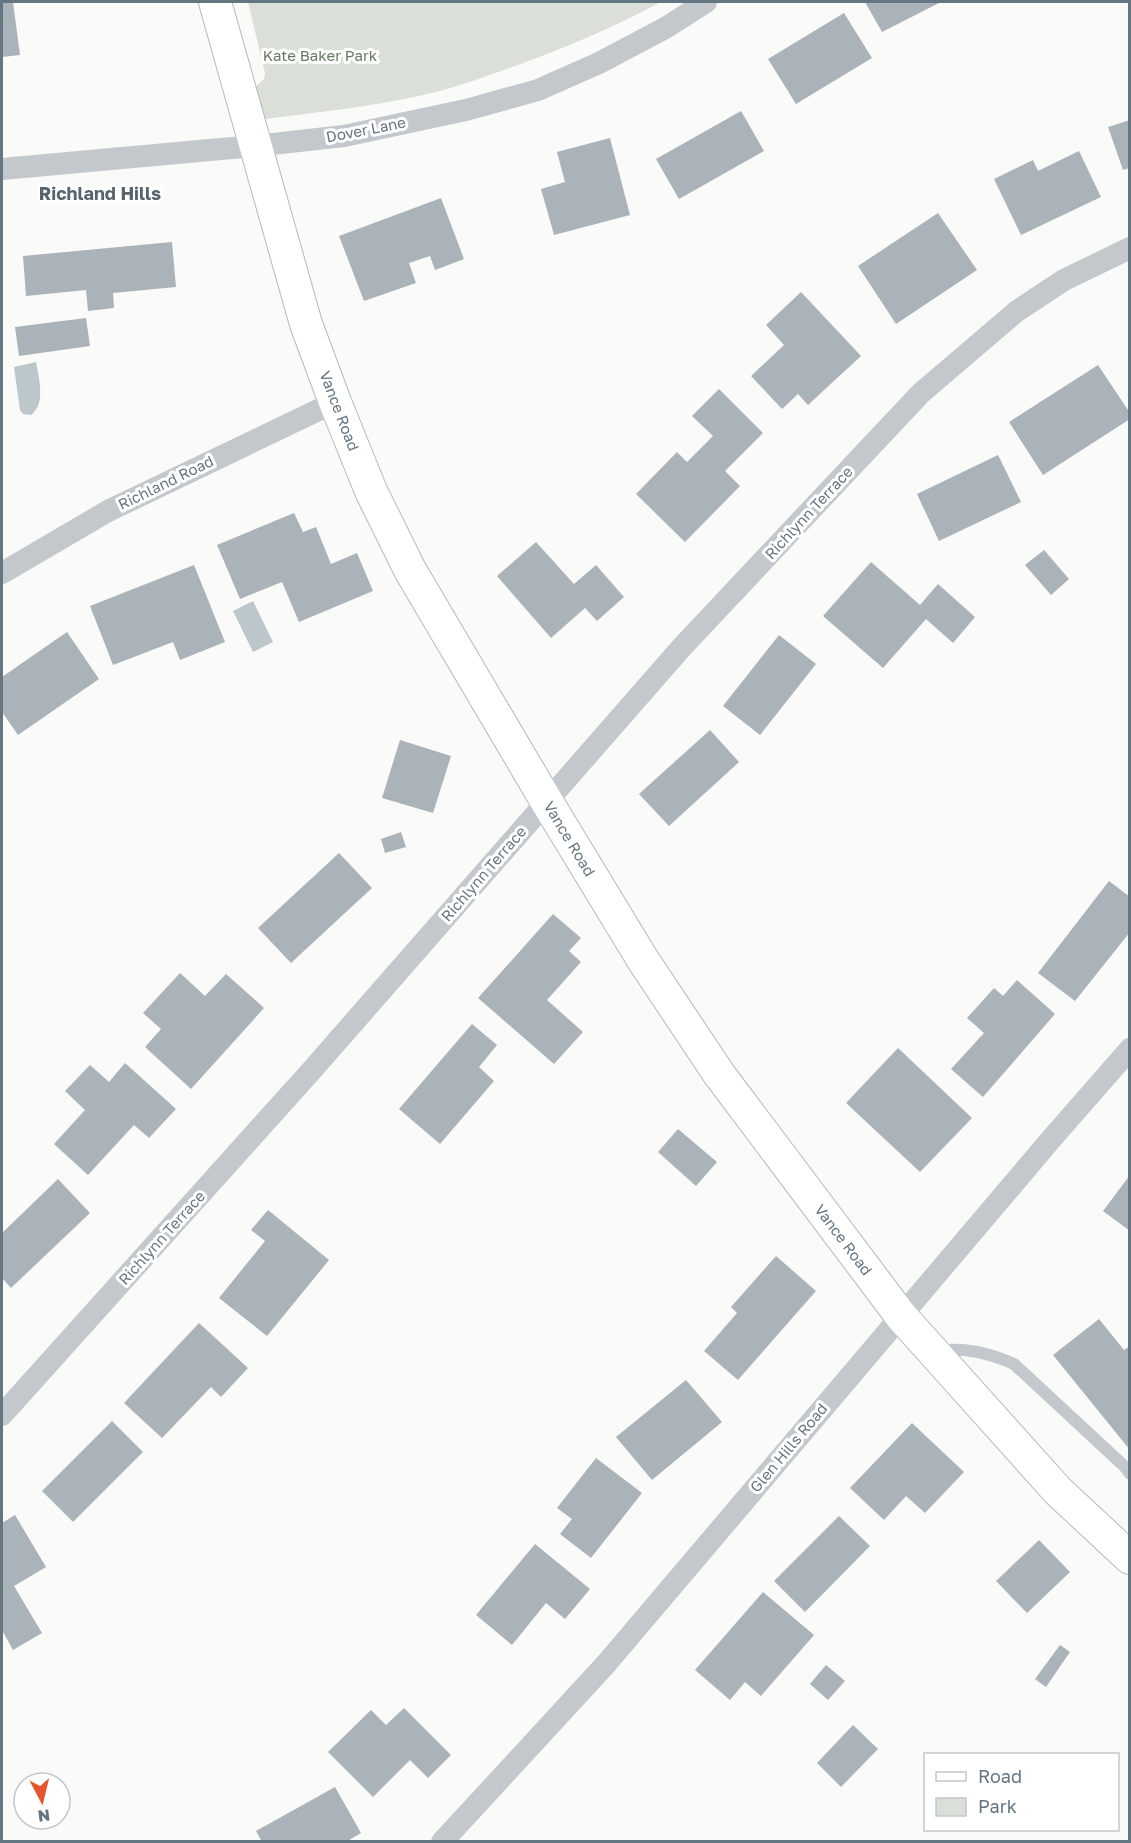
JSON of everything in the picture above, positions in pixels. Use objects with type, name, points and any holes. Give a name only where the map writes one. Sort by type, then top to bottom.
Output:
[{"type":"street","name":"Vance Road","points":[[215,2],[306,324],[371,491],[410,570],[643,960],[719,1074],[901,1316],[1058,1491],[1130,1558]]},
{"type":"street","name":"Dover Lane","points":[[2,169],[344,136],[466,110],[538,90],[599,63],[667,27],[706,2]]},
{"type":"street","name":"Richlynn Terrace","points":[[2,1415],[312,1070],[682,647],[921,393],[1017,311],[1064,280],[1130,248]]},
{"type":"street","name":"Richland Road","points":[[2,573],[108,511],[335,402]]},
{"type":"street","name":"Glen Hills Road","points":[[442,1842],[606,1664],[1130,1049]]},
{"type":"lane","points":[[933,1352],[951,1349],[969,1350],[1014,1364],[1130,1474]]},
{"type":"green space","name":"Kate Baker Park","points":[[248,2],[661,2],[571,44],[447,89],[384,103],[265,119],[257,112],[252,90],[264,79],[265,73]]},
{"type":"shaded area","points":[[36,362],[39,376],[39,404],[31,415],[23,414],[20,410],[14,367]]},
{"type":"shaded area","points":[[253,601],[273,642],[253,652],[233,611]]},
{"type":"building","points":[[2,2],[13,2],[20,55],[2,57]]},
{"type":"building","points":[[865,2],[941,2],[882,32]]},
{"type":"building","points":[[844,13],[872,58],[796,104],[768,59]]},
{"type":"building","points":[[741,111],[764,151],[679,199],[656,159]]},
{"type":"building","points":[[1130,120],[1130,168],[1123,170],[1108,127]]},
{"type":"building","points":[[610,138],[630,215],[554,235],[541,189],[565,182],[557,152]]},
{"type":"building","points":[[1079,151],[1101,197],[1021,235],[994,179],[1033,160],[1038,171]]},
{"type":"building","points":[[441,198],[464,259],[435,270],[430,256],[409,263],[416,283],[364,301],[339,236]]},
{"type":"building","points":[[938,213],[977,270],[896,324],[858,266]]},
{"type":"building","points":[[172,242],[176,287],[113,293],[114,308],[88,311],[86,290],[26,296],[23,256]]},
{"type":"building","points":[[801,292],[861,356],[808,405],[798,394],[782,409],[751,376],[784,345],[766,325]]},
{"type":"building","points":[[86,318],[90,346],[19,356],[15,327]]},
{"type":"building","points":[[1098,365],[1130,413],[1130,419],[1043,475],[1009,422]]},
{"type":"building","points":[[719,389],[763,433],[725,471],[740,486],[685,542],[636,494],[677,452],[687,462],[713,436],[692,416]]},
{"type":"building","points":[[998,455],[1021,502],[939,541],[917,494]]},
{"type":"building","points":[[294,513],[303,532],[316,527],[331,564],[357,553],[373,591],[299,622],[282,582],[240,599],[217,545]]},
{"type":"building","points":[[536,542],[574,584],[596,565],[624,597],[597,621],[585,608],[551,638],[497,576]]},
{"type":"building","points":[[1044,550],[1069,579],[1051,595],[1025,565]]},
{"type":"building","points":[[871,562],[920,605],[938,584],[975,617],[953,643],[926,619],[883,668],[823,616]]},
{"type":"building","points":[[194,565],[225,642],[180,660],[173,642],[113,665],[90,606]]},
{"type":"building","points":[[67,632],[99,679],[18,735],[2,712],[2,677]]},
{"type":"building","points":[[779,635],[816,664],[760,735],[723,706]]},
{"type":"building","points":[[710,730],[739,762],[669,826],[639,794]]},
{"type":"building","points":[[400,740],[451,756],[433,813],[382,798]]},
{"type":"building","points":[[401,832],[406,847],[385,853],[381,839]]},
{"type":"building","points":[[339,853],[372,888],[291,963],[258,928]]},
{"type":"building","points":[[1109,881],[1130,897],[1130,932],[1075,1001],[1038,973]]},
{"type":"building","points":[[553,914],[581,938],[569,951],[581,962],[547,1000],[583,1032],[554,1064],[478,998]]},
{"type":"building","points":[[180,973],[205,996],[226,974],[264,1008],[191,1089],[145,1047],[161,1029],[143,1013]]},
{"type":"building","points":[[1017,980],[1055,1014],[983,1097],[951,1069],[984,1033],[967,1018],[994,988],[1003,996]]},
{"type":"building","points":[[472,1024],[497,1045],[479,1067],[494,1081],[440,1144],[399,1109]]},
{"type":"building","points":[[898,1048],[972,1118],[920,1172],[846,1103]]},
{"type":"building","points":[[125,1063],[176,1109],[149,1138],[134,1125],[88,1175],[54,1144],[85,1110],[65,1091],[90,1065],[109,1082]]},
{"type":"building","points":[[678,1129],[717,1162],[696,1186],[658,1152]]},
{"type":"building","points":[[1130,1175],[1130,1231],[1103,1211]]},
{"type":"building","points":[[58,1179],[90,1213],[11,1288],[2,1278],[2,1233]]},
{"type":"building","points":[[268,1210],[329,1260],[267,1336],[219,1298],[265,1241],[251,1230]]},
{"type":"building","points":[[776,1256],[816,1291],[738,1380],[704,1351],[737,1313],[731,1307]]},
{"type":"building","points":[[1099,1319],[1124,1350],[1130,1346],[1130,1450],[1053,1355]]},
{"type":"building","points":[[199,1323],[248,1368],[221,1397],[211,1387],[162,1438],[124,1403]]},
{"type":"building","points":[[686,1380],[722,1422],[652,1480],[616,1437]]},
{"type":"building","points":[[112,1421],[143,1452],[73,1522],[42,1491]]},
{"type":"building","points":[[912,1423],[964,1472],[925,1513],[906,1496],[884,1520],[850,1488]]},
{"type":"building","points":[[596,1458],[642,1493],[591,1558],[560,1534],[572,1519],[557,1508]]},
{"type":"building","points":[[15,1515],[46,1567],[14,1586],[42,1633],[13,1650],[2,1630],[2,1523]]},
{"type":"building","points":[[839,1516],[870,1546],[805,1612],[774,1581]]},
{"type":"building","points":[[1039,1540],[1070,1572],[1027,1613],[996,1581]]},
{"type":"building","points":[[535,1544],[590,1589],[565,1619],[546,1603],[512,1645],[476,1615]]},
{"type":"building","points":[[763,1592],[814,1635],[761,1696],[745,1682],[730,1700],[695,1670]]},
{"type":"building","points":[[1060,1645],[1070,1652],[1046,1687],[1035,1679]]},
{"type":"building","points":[[826,1665],[845,1681],[828,1700],[810,1684]]},
{"type":"building","points":[[404,1708],[451,1755],[428,1778],[410,1760],[373,1797],[328,1752],[371,1710],[386,1725]]},
{"type":"building","points":[[853,1725],[878,1749],[841,1787],[817,1763]]},
{"type":"building","points":[[335,1787],[361,1833],[346,1842],[262,1842],[256,1831]]},
{"type":"district","name":"Richland Hills","points":[[100,194]]}]
